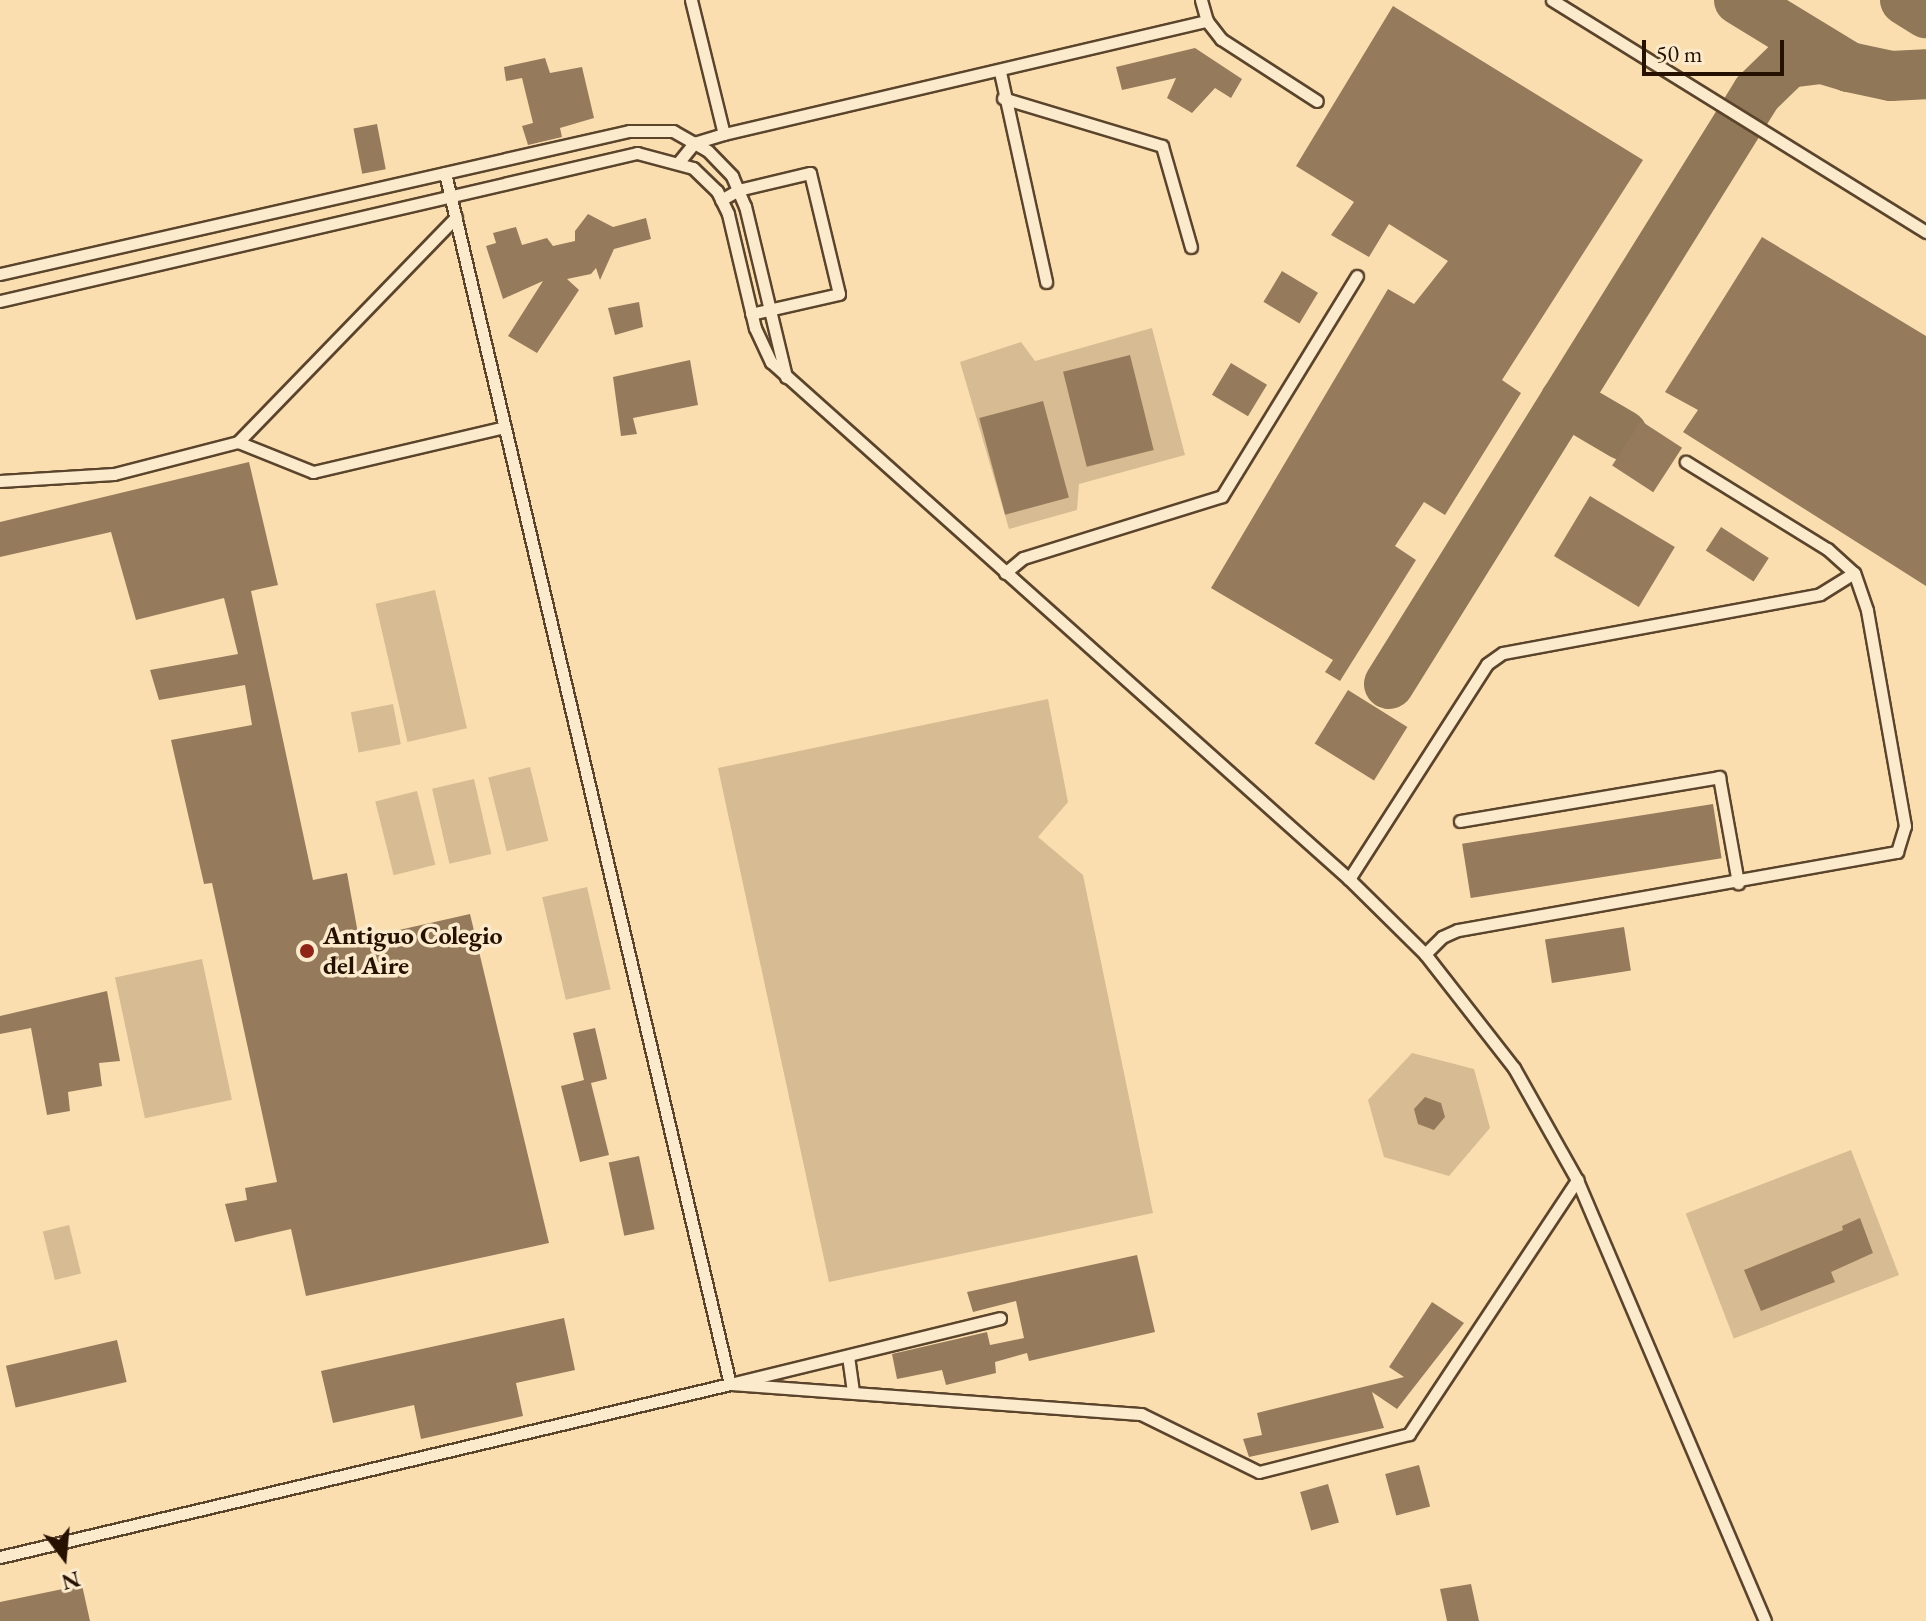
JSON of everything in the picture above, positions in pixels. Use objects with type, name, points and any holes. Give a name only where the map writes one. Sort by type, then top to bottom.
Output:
[{"type":"lane","points":[[691,0],[724,134]]},
{"type":"lane","points":[[1201,0],[1207,21],[1221,39],[1317,101]]},
{"type":"lane","points":[[1552,0],[1926,232]]},
{"type":"lane","points":[[678,163],[694,143],[724,134],[1000,72],[1207,21]]},
{"type":"lane","points":[[1000,72],[1003,98],[1046,282]]},
{"type":"lane","points":[[1003,98],[1162,146],[1191,247]]},
{"type":"lane","points":[[0,274],[629,131],[673,131],[694,143],[732,176],[786,378]]},
{"type":"lane","points":[[0,301],[637,153],[693,168],[721,200],[761,345],[786,378],[1349,879],[1425,954],[1514,1068],[1577,1180],[1765,1621]]},
{"type":"lane","points":[[445,173],[730,1384]]},
{"type":"lane","points":[[721,200],[738,190],[810,173],[839,294],[751,314]]},
{"type":"lane","points":[[0,481],[114,474],[238,442],[456,217]]},
{"type":"lane","points":[[1005,573],[1023,558],[1222,496],[1357,276]]},
{"type":"lane","points":[[238,442],[313,472],[505,427]]},
{"type":"lane","points":[[1425,954],[1442,937],[1458,930],[1878,860],[1903,846],[1905,826],[1867,610],[1854,573],[1827,549],[1686,462]]},
{"type":"lane","points":[[1349,879],[1487,664],[1503,653],[1536,642],[1820,594],[1854,573]]},
{"type":"lane","points":[[1460,821],[1719,777],[1738,883]]},
{"type":"lane","points":[[730,1384],[1141,1414],[1259,1472],[1409,1434],[1577,1180]]},
{"type":"lane","points":[[0,1557],[1000,1318]]},
{"type":"lane","points":[[848,1356],[853,1393]]},
{"type":"shaded area","points":[[1152,328],[1185,455],[1079,484],[1077,510],[1009,529],[960,362],[1021,342],[1035,361]]},
{"type":"shaded area","points":[[435,590],[467,728],[408,742],[376,604]]},
{"type":"shaded area","points":[[1048,699],[1068,802],[1038,837],[1083,875],[1153,1213],[829,1282],[718,768]]},
{"type":"shaded area","points":[[393,704],[401,744],[359,752],[351,712]]},
{"type":"shaded area","points":[[530,767],[548,841],[507,851],[488,777]]},
{"type":"shaded area","points":[[474,779],[491,854],[449,864],[432,789]]},
{"type":"shaded area","points":[[417,791],[435,865],[394,875],[375,801]]},
{"type":"shaded area","points":[[587,887],[611,989],[566,1000],[542,897]]},
{"type":"shaded area","points":[[202,959],[232,1100],[145,1118],[115,978]]},
{"type":"shaded area","points":[[1412,1053],[1474,1069],[1490,1128],[1449,1176],[1384,1157],[1368,1100]]},
{"type":"shaded area","points":[[1851,1150],[1899,1275],[1734,1339],[1686,1213]]},
{"type":"shaded area","points":[[69,1225],[81,1274],[55,1280],[43,1232]]},
{"type":"building","points":[[1393,6],[1643,160],[1502,380],[1521,393],[1445,515],[1424,502],[1395,546],[1416,560],[1340,681],[1325,672],[1333,660],[1211,588],[1388,289],[1414,304],[1448,261],[1389,224],[1369,257],[1331,235],[1354,202],[1296,166]]},
{"type":"building","points":[[1195,48],[1242,79],[1231,98],[1215,88],[1192,113],[1167,98],[1176,78],[1122,90],[1116,67]]},
{"type":"building","points":[[545,58],[550,73],[582,67],[594,118],[560,128],[562,137],[528,145],[522,126],[533,123],[522,78],[506,81],[504,67]]},
{"type":"building","points":[[377,124],[386,169],[362,174],[353,129]]},
{"type":"building","points":[[588,214],[613,227],[646,218],[651,239],[614,249],[600,280],[596,268],[591,274],[567,279],[579,290],[537,353],[508,336],[543,281],[503,299],[486,246],[496,243],[493,233],[516,227],[522,245],[547,238],[553,246],[575,241],[575,231]]},
{"type":"building","points":[[1762,237],[1926,336],[1926,586],[1683,432],[1698,410],[1665,392]]},
{"type":"building","points":[[1282,271],[1318,293],[1299,323],[1263,302]]},
{"type":"building","points":[[639,302],[643,327],[615,335],[608,308]]},
{"type":"building","points":[[1130,355],[1154,450],[1087,467],[1063,372]]},
{"type":"building","points":[[690,360],[698,405],[633,418],[637,434],[621,436],[613,377]]},
{"type":"building","points":[[1231,363],[1267,385],[1248,416],[1212,395]]},
{"type":"building","points":[[1043,401],[1069,498],[1005,515],[979,418]]},
{"type":"building","points":[[1641,421],[1682,448],[1653,492],[1612,465]]},
{"type":"building","points":[[249,462],[278,585],[251,591],[313,880],[347,873],[359,939],[470,914],[549,1243],[306,1296],[291,1229],[235,1242],[225,1204],[247,1200],[245,1188],[277,1182],[212,883],[204,884],[171,740],[252,725],[245,685],[159,700],[150,670],[238,654],[224,598],[136,620],[111,532],[0,557],[0,522]]},
{"type":"building","points":[[1590,496],[1675,547],[1639,607],[1554,556]]},
{"type":"building","points":[[1721,527],[1769,558],[1754,582],[1706,550]]},
{"type":"building","points":[[1348,690],[1407,727],[1374,781],[1315,743]]},
{"type":"building","points":[[1713,804],[1722,858],[1471,898],[1462,844]]},
{"type":"building","points":[[1624,927],[1631,970],[1552,983],[1545,940]]},
{"type":"building","points":[[107,991],[120,1061],[99,1063],[102,1086],[68,1092],[70,1111],[47,1115],[31,1028],[0,1034],[0,1016]]},
{"type":"building","points":[[595,1028],[607,1079],[591,1083],[609,1155],[580,1162],[561,1086],[584,1080],[573,1033]]},
{"type":"building","points":[[1425,1097],[1441,1103],[1445,1117],[1434,1130],[1418,1124],[1414,1109]]},
{"type":"building","points":[[639,1156],[655,1229],[624,1236],[609,1162]]},
{"type":"building","points":[[1860,1218],[1873,1253],[1831,1272],[1835,1282],[1761,1311],[1744,1270],[1843,1230],[1842,1226]]},
{"type":"building","points":[[1137,1255],[1155,1332],[1029,1361],[1027,1353],[995,1362],[996,1373],[946,1385],[942,1370],[897,1379],[892,1354],[987,1332],[990,1345],[1024,1338],[1016,1301],[973,1312],[967,1292]]},
{"type":"building","points":[[1432,1302],[1464,1323],[1397,1409],[1372,1392],[1384,1428],[1249,1457],[1243,1439],[1262,1435],[1257,1413],[1404,1377],[1389,1367]]},
{"type":"building","points":[[564,1318],[575,1370],[516,1383],[523,1416],[421,1439],[414,1405],[333,1423],[321,1371]]},
{"type":"building","points":[[117,1340],[127,1382],[16,1408],[6,1366]]},
{"type":"building","points":[[1419,1465],[1430,1507],[1396,1516],[1385,1474]]},
{"type":"building","points":[[1328,1484],[1339,1522],[1311,1530],[1300,1492]]},
{"type":"building","points":[[1471,1584],[1479,1621],[1447,1621],[1440,1589]]},
{"type":"building","points":[[82,1585],[90,1621],[0,1621],[0,1602]]},
{"type":"taxiway","points":[[1739,0],[1849,67],[1891,76],[1926,74]]},
{"type":"taxiway","points":[[1905,0],[1926,13]]},
{"type":"taxiway","points":[[1389,684],[1757,93],[1788,63],[1823,59],[1849,67]]},
{"type":"taxiway","points":[[1565,401],[1623,435]]},
{"type":"place","name":"Antiguo Colegio del Aire","points":[[307,951]]}]
